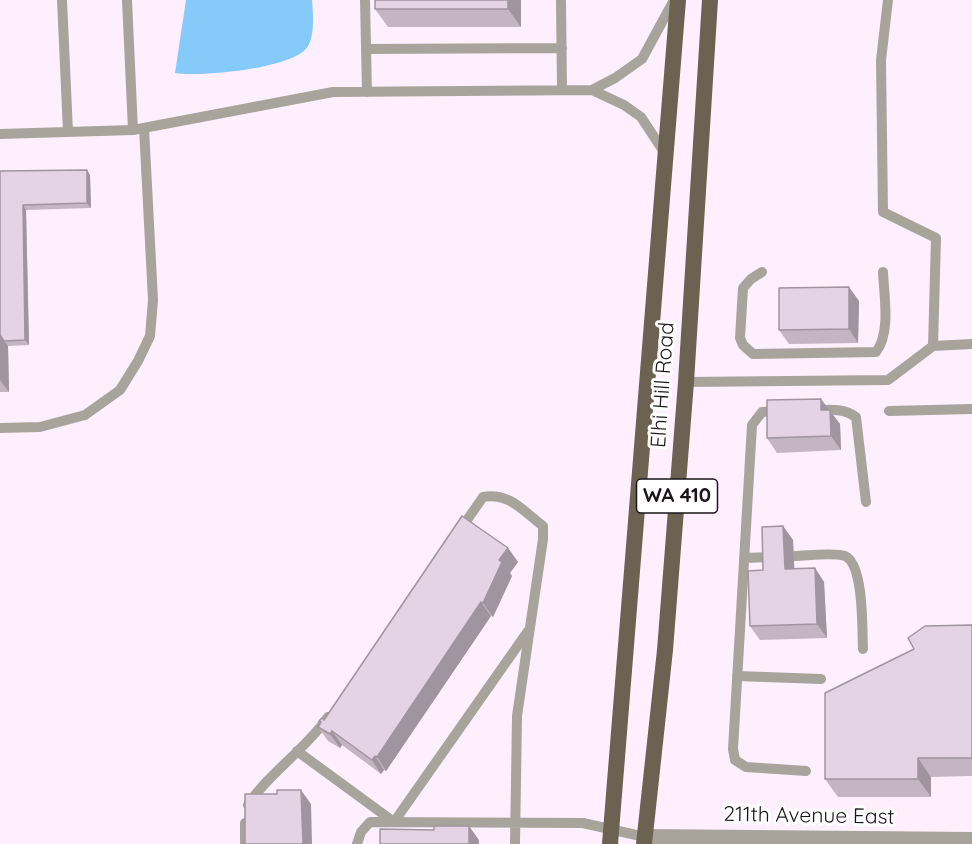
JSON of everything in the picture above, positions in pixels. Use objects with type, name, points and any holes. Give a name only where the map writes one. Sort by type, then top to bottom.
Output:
[{"type":"main road","name":"Elhi Hill Road","points":[[611,837],[666,155],[676,0]]},
{"type":"main road","name":"Elhi Hill Road","points":[[644,840],[664,650],[686,382],[710,0]]},
{"type":"street","name":"211th Avenue East","points":[[644,840],[907,842],[972,840]]},
{"type":"lane","points":[[62,0],[68,132]]},
{"type":"lane","points":[[0,428],[40,427],[86,415],[120,390],[150,336],[153,300],[127,0]]},
{"type":"lane","points":[[364,0],[367,92]]},
{"type":"lane","points":[[561,0],[562,90]]},
{"type":"lane","points":[[592,90],[615,78],[642,59],[676,0]]},
{"type":"lane","points":[[888,0],[881,60],[883,212],[936,238],[933,346]]},
{"type":"lane","points":[[366,48],[562,48]]},
{"type":"lane","points":[[0,134],[138,129],[333,92],[592,90],[624,105],[641,117],[666,155]]},
{"type":"lane","points":[[762,272],[750,279],[743,288],[740,338],[743,345],[753,354],[876,352],[882,345],[885,335],[884,272]]},
{"type":"lane","points":[[686,382],[888,380],[933,346],[972,344]]},
{"type":"lane","points":[[889,411],[972,409]]},
{"type":"lane","points":[[806,771],[746,767],[735,760],[733,749],[752,425],[762,412],[840,410],[849,412],[856,417],[866,502]]},
{"type":"lane","points":[[456,536],[483,497],[494,495],[505,497],[543,526],[517,716],[515,844]]},
{"type":"lane","points":[[794,556],[844,556],[852,561],[858,577],[863,649]]},
{"type":"lane","points":[[744,558],[772,557]]},
{"type":"lane","points":[[394,822],[530,629]]},
{"type":"lane","points":[[737,676],[821,679]]},
{"type":"lane","points":[[245,844],[246,811],[249,803],[319,730],[333,711]]},
{"type":"lane","points":[[297,751],[394,822]]},
{"type":"lane","points":[[357,844],[361,832],[370,822],[583,823],[611,837],[644,840]]},
{"type":"water","points":[[186,0],[312,0],[312,36],[308,46],[300,54],[267,66],[204,74],[175,73]]},
{"type":"building","points":[[375,0],[508,0],[508,9],[375,9]]},
{"type":"building","points":[[87,170],[87,203],[23,205],[25,340],[4,341],[0,335],[0,171]]},
{"type":"building","points":[[849,287],[849,329],[779,330],[779,288]]},
{"type":"building","points":[[821,399],[821,410],[830,410],[831,436],[767,438],[767,400]]},
{"type":"building","points":[[462,516],[508,548],[499,560],[502,562],[483,603],[481,602],[377,757],[375,756],[372,760],[332,731],[330,734],[318,727],[321,722],[319,721],[322,718],[324,720]]},
{"type":"building","points":[[783,526],[785,569],[815,568],[817,624],[750,626],[748,571],[763,570],[762,527]]},
{"type":"building","points":[[972,625],[972,758],[918,758],[918,779],[825,779],[825,693],[914,649],[908,638],[925,626]]},
{"type":"building","points":[[277,790],[301,790],[303,844],[245,844],[245,794],[277,794]]},
{"type":"building","points":[[434,826],[469,826],[469,844],[380,844],[380,829],[434,830]]}]
